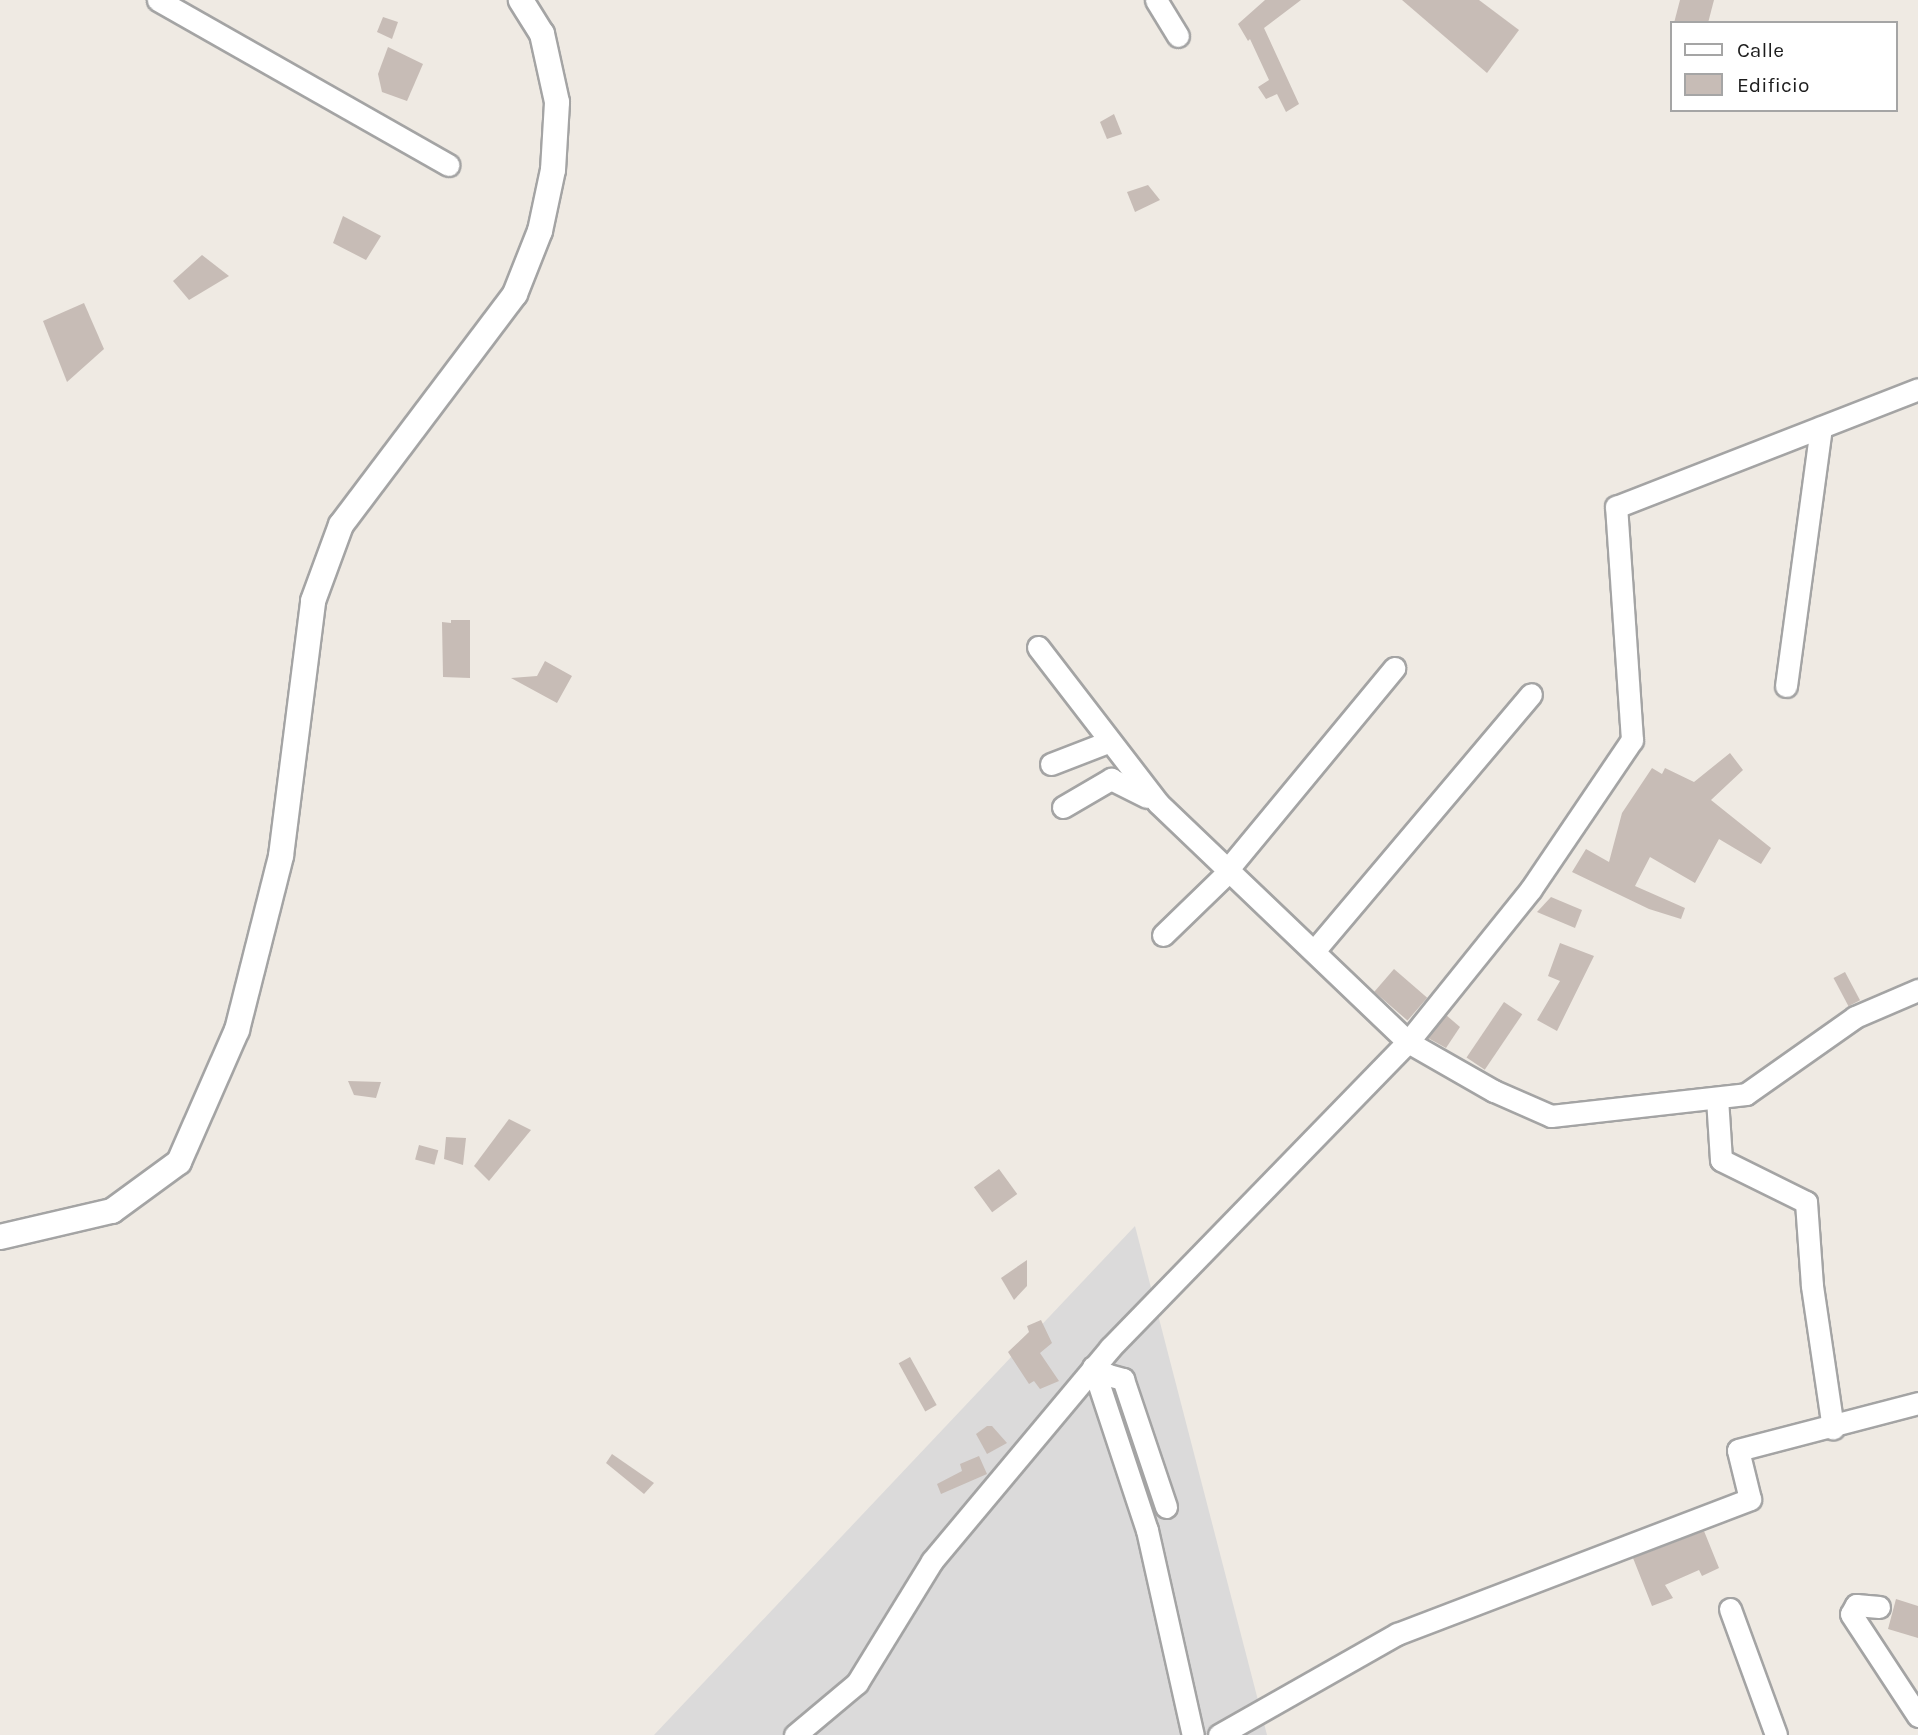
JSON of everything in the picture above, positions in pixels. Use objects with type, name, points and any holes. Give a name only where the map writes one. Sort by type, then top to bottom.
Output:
[{"type":"street","points":[[158,0],[448,165]]},
{"type":"street","points":[[0,1237],[112,1211],[178,1162],[237,1030],[281,856],[313,601],[341,525],[514,295],[540,231],[553,170],[557,102],[542,34],[521,0]]},
{"type":"street","points":[[1156,0],[1178,36]]},
{"type":"street","points":[[795,1735],[857,1684],[932,1561],[1095,1373],[1408,1042],[1531,889],[1632,740],[1616,507],[1918,389]]},
{"type":"street","points":[[1786,686],[1821,427]]},
{"type":"street","points":[[1038,647],[1108,742],[1158,803],[1408,1042],[1494,1090],[1556,1117],[1746,1094],[1855,1017],[1918,990]]},
{"type":"street","points":[[1163,935],[1229,870],[1394,668]]},
{"type":"street","points":[[1314,951],[1531,694]]},
{"type":"street","points":[[1051,764],[1108,742]]},
{"type":"street","points":[[1063,807],[1111,779],[1158,803]]},
{"type":"street","points":[[1717,1098],[1721,1160],[1806,1202],[1812,1286],[1833,1429]]},
{"type":"street","points":[[1095,1373],[1122,1379],[1166,1507]]},
{"type":"street","points":[[1095,1373],[1147,1530],[1194,1735]]},
{"type":"street","points":[[1219,1735],[1397,1634],[1750,1499],[1738,1450],[1833,1429],[1918,1403]]},
{"type":"street","points":[[1879,1607],[1856,1605],[1851,1614],[1918,1716]]},
{"type":"street","points":[[1730,1609],[1776,1735]]},
{"type":"shaded area","points":[[1135,1226],[1267,1735],[654,1735]]},
{"type":"building","points":[[1265,0],[1301,0],[1264,28],[1299,104],[1286,112],[1277,94],[1266,99],[1258,87],[1269,80],[1250,39],[1248,41],[1238,24]]},
{"type":"building","points":[[1402,0],[1479,0],[1519,30],[1487,73]]},
{"type":"building","points":[[1680,0],[1714,0],[1709,21],[1675,21]]},
{"type":"building","points":[[383,17],[398,22],[392,39],[377,32]]},
{"type":"building","points":[[388,47],[423,64],[407,101],[382,92],[378,74]]},
{"type":"building","points":[[1114,114],[1122,134],[1107,139],[1100,122]]},
{"type":"building","points":[[1148,185],[1160,200],[1135,212],[1127,192]]},
{"type":"building","points":[[343,216],[381,236],[366,260],[333,243]]},
{"type":"building","points":[[202,255],[229,276],[189,300],[173,281]]},
{"type":"building","points":[[84,303],[104,349],[67,382],[43,321]]},
{"type":"building","points":[[451,620],[470,620],[470,678],[443,677],[442,622],[451,623]]},
{"type":"building","points":[[545,661],[572,676],[557,703],[511,678],[537,676]]},
{"type":"building","points":[[1730,753],[1743,770],[1711,800],[1771,848],[1761,864],[1719,839],[1695,883],[1650,857],[1635,886],[1685,908],[1681,919],[1649,909],[1572,872],[1586,849],[1609,862],[1622,813],[1652,768],[1662,774],[1665,768],[1694,782]]},
{"type":"building","points":[[1551,897],[1582,910],[1575,928],[1537,912]]},
{"type":"building","points":[[1560,943],[1594,956],[1557,1031],[1537,1020],[1560,981],[1548,976]]},
{"type":"building","points":[[1394,969],[1427,998],[1408,1021],[1374,992]]},
{"type":"building","points":[[1845,972],[1860,1000],[1849,1006],[1834,978]]},
{"type":"building","points":[[1504,1002],[1522,1014],[1485,1070],[1467,1058]]},
{"type":"building","points":[[1446,1015],[1460,1027],[1446,1048],[1428,1038]]},
{"type":"building","points":[[348,1081],[381,1082],[376,1098],[354,1095]]},
{"type":"building","points":[[509,1119],[531,1130],[489,1181],[474,1166]]},
{"type":"building","points":[[446,1137],[466,1138],[463,1165],[444,1159]]},
{"type":"building","points":[[419,1145],[438,1150],[434,1165],[415,1159]]},
{"type":"building","points":[[999,1169],[1017,1194],[992,1212],[974,1187]]},
{"type":"building","points":[[1027,1260],[1027,1286],[1014,1300],[1001,1278]]},
{"type":"building","points":[[1041,1320],[1052,1343],[1040,1353],[1059,1381],[1040,1389],[1034,1381],[1029,1384],[1008,1352],[1029,1332],[1027,1326]]},
{"type":"building","points":[[910,1357],[937,1405],[925,1411],[899,1363]]},
{"type":"building","points":[[987,1426],[992,1426],[1007,1443],[987,1454],[976,1434]]},
{"type":"building","points":[[612,1454],[654,1483],[644,1494],[606,1463]]},
{"type":"building","points":[[979,1456],[987,1474],[941,1494],[937,1484],[962,1471],[960,1464]]},
{"type":"building","points":[[1704,1531],[1719,1568],[1702,1576],[1699,1570],[1665,1585],[1673,1598],[1652,1606],[1633,1558]]},
{"type":"building","points":[[1896,1599],[1918,1606],[1918,1638],[1888,1629]]}]
